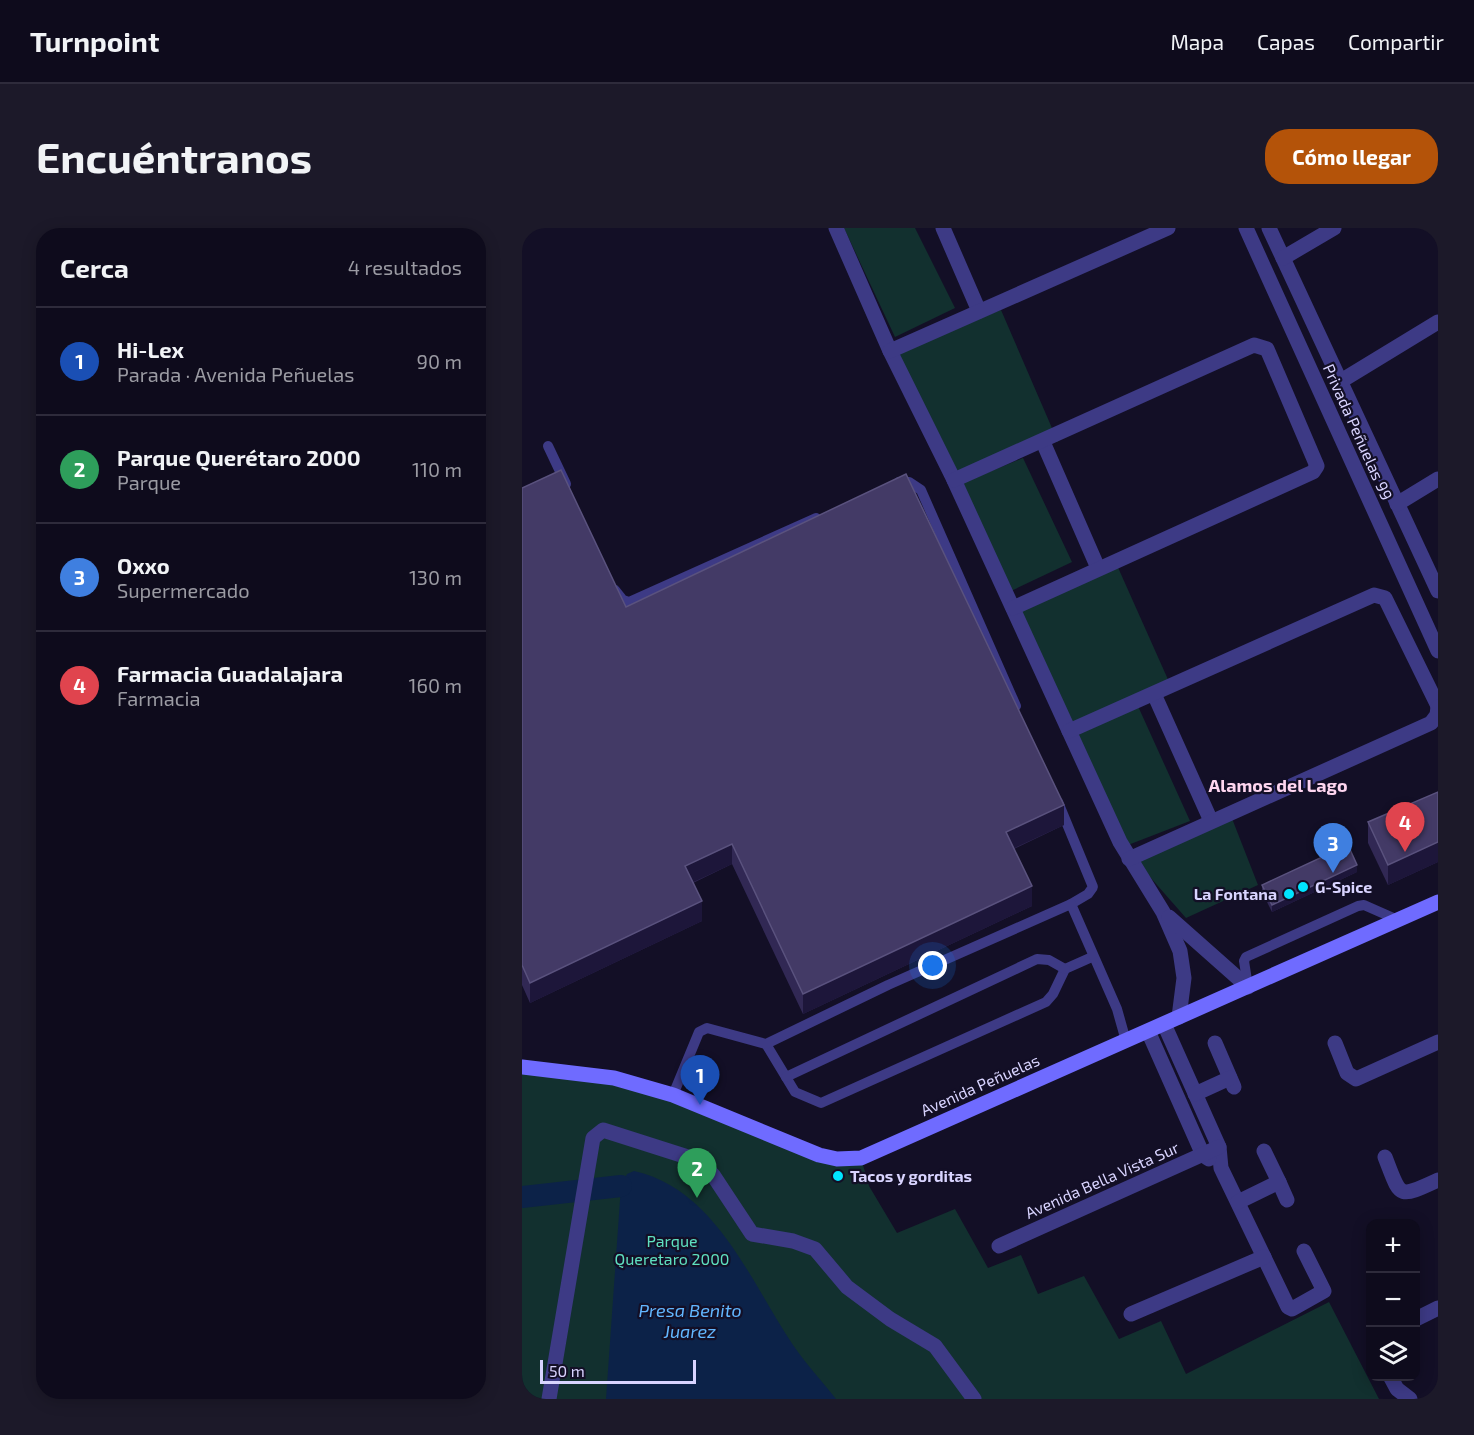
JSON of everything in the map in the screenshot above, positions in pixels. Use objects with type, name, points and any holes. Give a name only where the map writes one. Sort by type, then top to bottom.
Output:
[{"type":"street","points":[[836,228],[890,351],[954,480],[1129,858],[1163,912],[1180,951],[1184,978],[1179,1017]]},
{"type":"street","points":[[943,228],[979,310]]},
{"type":"street","points":[[890,351],[1168,228]]},
{"type":"street","name":"Privada Peñuelas 99","points":[[1246,228],[1438,651]]},
{"type":"street","name":"Privada Peñuelas 99","points":[[1269,228],[1438,591]]},
{"type":"street","points":[[1283,258],[1334,228]]},
{"type":"street","points":[[1292,330],[1312,320]]},
{"type":"street","name":"Privada Peñuelas 99","points":[[1341,381],[1438,322]]},
{"type":"street","points":[[954,480],[1043,442],[1254,345],[1267,349],[1317,465],[1313,472],[1013,608]]},
{"type":"street","points":[[1043,442],[1098,568]]},
{"type":"street","points":[[1348,453],[1370,443]]},
{"type":"street","name":"Privada Peñuelas 99","points":[[1397,504],[1438,479]]},
{"type":"street","points":[[1403,574],[1425,563]]},
{"type":"street","points":[[1069,731],[1374,595],[1385,598],[1438,707],[1437,715],[1431,723],[1129,858]]},
{"type":"street","points":[[1154,694],[1211,821]]},
{"type":"street","name":"Avenida Peñuelas","points":[[522,1066],[614,1078],[673,1095],[819,1155],[837,1159],[861,1158],[1438,902]]},
{"type":"street","points":[[1163,912],[1248,987]]},
{"type":"street","points":[[1164,1024],[1219,1147],[1221,1168],[1289,1308],[1324,1291],[1304,1251]]},
{"type":"street","points":[[1148,1031],[1203,1155],[1221,1168]]},
{"type":"street","points":[[1335,1043],[1347,1073],[1356,1079],[1438,1042]]},
{"type":"street","points":[[1195,1094],[1232,1083],[1215,1043]]},
{"type":"street","points":[[549,1399],[593,1138],[603,1130],[697,1160],[713,1175],[748,1230],[756,1236],[793,1241],[815,1249],[847,1287],[890,1319],[935,1346],[974,1399]]},
{"type":"street","name":"Avenida Bella Vista Sur","points":[[999,1246],[1219,1147]]},
{"type":"street","points":[[1264,1151],[1287,1200]]},
{"type":"street","points":[[1384,1158],[1398,1190],[1403,1193],[1409,1194],[1438,1180]]},
{"type":"street","points":[[1238,1202],[1279,1182]]},
{"type":"street","points":[[1131,1314],[1264,1257]]},
{"type":"street","points":[[1420,1317],[1438,1308]]},
{"type":"street","points":[[1392,1381],[1397,1389],[1410,1399]]},
{"type":"lane","points":[[548,446],[573,500]]},
{"type":"lane","points":[[883,487],[894,482],[909,482],[921,490],[1021,716]]},
{"type":"lane","points":[[608,574],[618,596],[629,602],[830,511]]},
{"type":"lane","points":[[673,1095],[699,1032],[707,1028],[766,1044],[888,985],[1088,894],[1093,887],[1054,792]]},
{"type":"lane","points":[[1071,903],[1092,957],[1117,1009],[1126,1041]]},
{"type":"lane","points":[[1248,987],[1244,961],[1246,957],[1358,906],[1364,905],[1398,920]]},
{"type":"lane","points":[[766,1044],[795,1092],[821,1103],[1046,1002],[1053,994],[1065,969],[1092,957]]},
{"type":"lane","points":[[786,1077],[1036,959],[1049,960],[1065,969]]},
{"type":"green space","points":[[844,228],[915,228],[955,308],[895,337]]},
{"type":"green space","points":[[1001,310],[1058,442],[1043,442],[959,482],[891,353]]},
{"type":"green space","points":[[1023,458],[1072,562],[1011,591],[960,484]]},
{"type":"green space","points":[[1116,563],[1170,684],[1069,730],[1015,609]]},
{"type":"green space","points":[[1137,704],[1190,821],[1128,845],[1076,735]]},
{"type":"green space","points":[[1231,816],[1258,885],[1186,918],[1136,861]]},
{"type":"green space","name":"Parque Queretaro 2000","points":[[522,1067],[614,1078],[819,1155],[861,1158],[869,1186],[897,1233],[955,1209],[988,1268],[1021,1255],[1038,1294],[1084,1276],[1119,1339],[1161,1321],[1186,1374],[1329,1302],[1366,1374],[1366,1381],[1370,1381],[1379,1399],[522,1399]]},
{"type":"water","name":"Presa Benito Juarez","points":[[634,1171],[663,1181],[688,1197],[709,1218],[746,1267],[793,1345],[836,1399],[606,1399],[621,1186],[627,1174]]},
{"type":"building","points":[[561,470],[626,607],[906,474],[1064,805],[1006,832],[1032,886],[803,994],[732,844],[685,866],[702,901],[530,983],[522,965],[522,488]]},
{"type":"building","points":[[1438,792],[1438,842],[1388,865],[1368,822]]},
{"type":"building","points":[[1348,845],[1357,865],[1272,905],[1262,885]]},
{"type":"waterway","points":[[522,1197],[621,1186]]},
{"type":"place","name":"Farmacia Guadalajara","points":[[1405,852]]},
{"type":"place","name":"Oxxo","points":[[1333,873]]},
{"type":"place","name":"G-Spice","points":[[1303,887]]},
{"type":"place","name":"La Fontana","points":[[1289,894]]},
{"type":"place","name":"Hi-Lex","points":[[700,1105]]},
{"type":"place","name":"Tacos y gorditas","points":[[838,1176]]},
{"type":"place","name":"Parque Querétaro 2000","points":[[697,1198]]},
{"type":"district","name":"Alamos del Lago","points":[[1278,786]]}]
